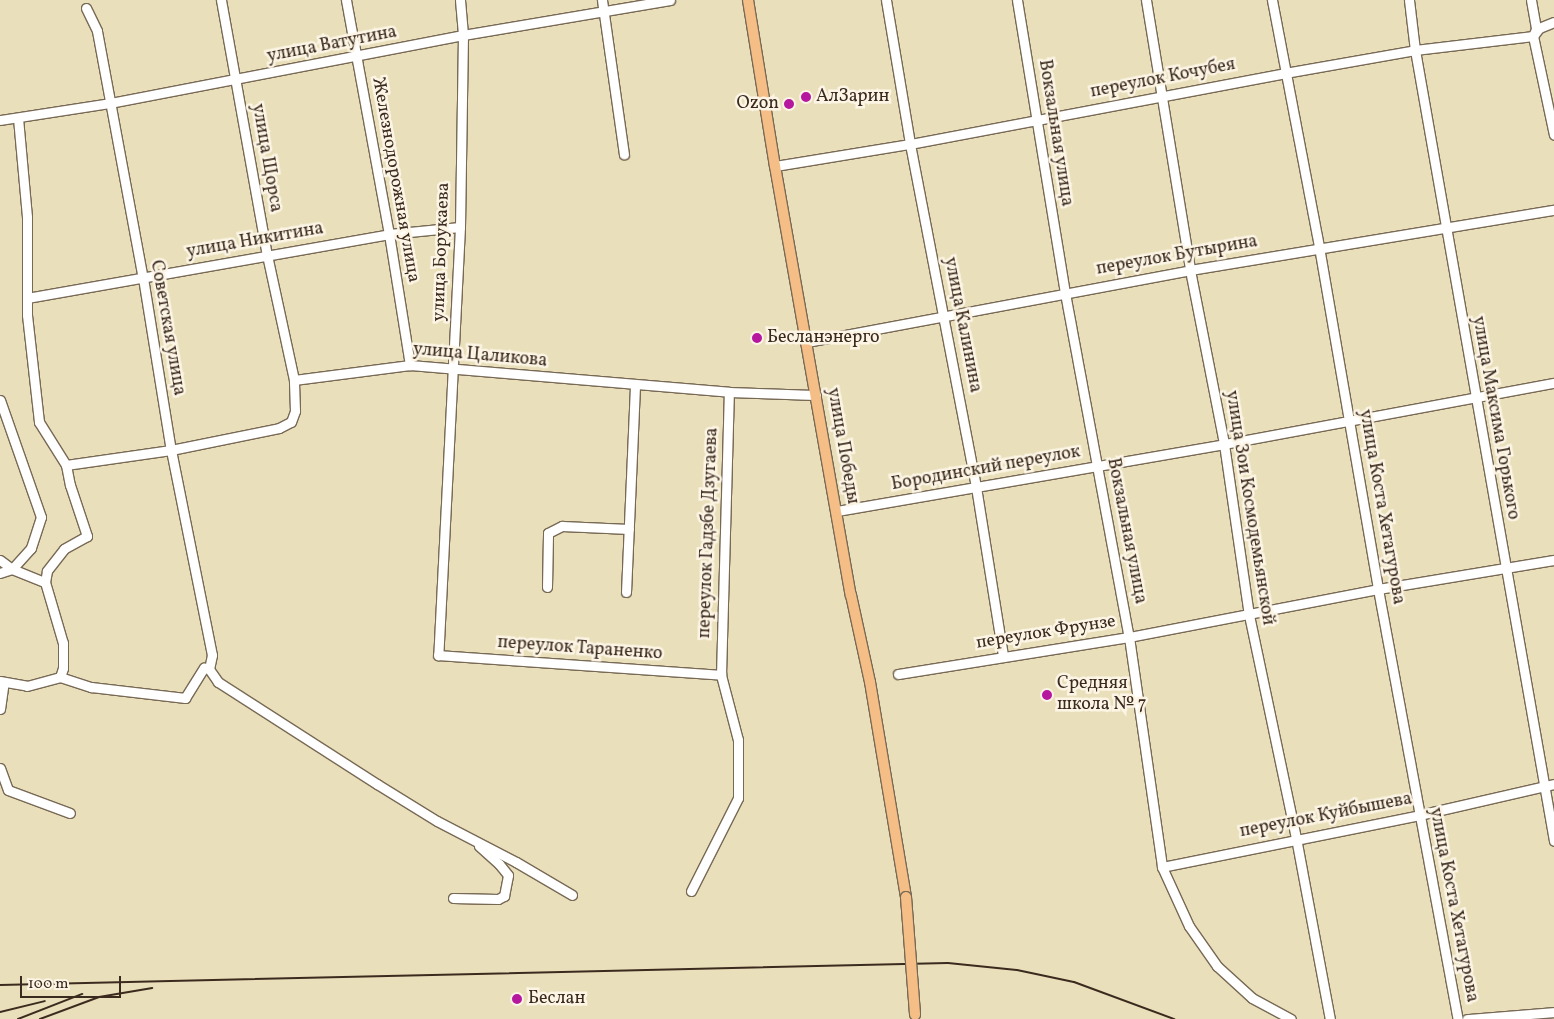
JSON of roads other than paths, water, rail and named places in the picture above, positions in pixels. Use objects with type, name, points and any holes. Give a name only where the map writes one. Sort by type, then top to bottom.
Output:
[{"type":"main road","name":"улица Победы","points":[[748,0],[775,166],[870,682],[906,898],[915,1017]]},
{"type":"street","name":"улица Щорса","points":[[221,0],[267,254],[294,380]]},
{"type":"street","name":"Железнодорожная улица","points":[[346,0],[389,234],[410,365]]},
{"type":"street","name":"улица Борукаева","points":[[438,655],[460,227],[463,35],[460,0]]},
{"type":"street","points":[[602,0],[624,154]]},
{"type":"street","name":"улица Ватутина","points":[[0,120],[110,103],[463,35],[670,0]]},
{"type":"street","name":"улица Калинина","points":[[886,0],[910,144],[976,486],[1003,656]]},
{"type":"street","name":"Вокзальная улица","points":[[1017,0],[1065,293],[1129,637],[1162,867],[1189,926],[1217,966],[1252,998],[1291,1019]]},
{"type":"street","name":"улица Зои Космодемьянской","points":[[1146,0],[1190,270],[1224,444],[1249,615],[1296,838],[1330,1019]]},
{"type":"street","name":"улица Коста Хетагурова","points":[[1272,0],[1319,247],[1378,589],[1458,1019]]},
{"type":"street","name":"улица Максима Горького","points":[[1409,0],[1415,50],[1505,568],[1549,784],[1554,841]]},
{"type":"street","points":[[1531,0],[1536,29],[1533,36],[1554,135]]},
{"type":"street","name":"Советская улица","points":[[86,8],[97,31],[143,278],[171,450],[212,655],[209,670]]},
{"type":"street","name":"переулок Кочубея","points":[[775,166],[910,144],[1415,50],[1533,36],[1538,28],[1554,22]]},
{"type":"street","points":[[18,118],[26,217],[26,315],[39,422],[66,465],[70,485],[87,536],[64,549],[48,571],[45,582],[63,643],[63,668],[60,677]]},
{"type":"street","name":"переулок Бутырина","points":[[807,342],[1319,247],[1554,210]]},
{"type":"street","name":"улица Никитина","points":[[27,298],[267,254],[389,234],[460,227]]},
{"type":"street","name":"улица Цаликова","points":[[294,380],[410,365],[729,392],[816,394]]},
{"type":"street","points":[[66,465],[171,450],[279,428],[291,422],[295,411],[294,380]]},
{"type":"street","name":"Бородинский переулок","points":[[837,511],[1350,422],[1554,383]]},
{"type":"street","points":[[626,592],[635,385]]},
{"type":"street","name":"переулок Гадзбе Дзугаева","points":[[691,890],[738,798],[738,740],[721,675],[729,392]]},
{"type":"street","points":[[0,400],[41,517],[31,548],[12,569],[0,573]]},
{"type":"street","points":[[547,587],[548,533],[562,526],[629,528]]},
{"type":"street","points":[[0,560],[12,569],[45,582]]},
{"type":"street","name":"переулок Фрунзе","points":[[898,674],[1129,637],[1378,589],[1554,560]]},
{"type":"street","name":"переулок Тараненко","points":[[438,655],[721,675]]},
{"type":"street","points":[[0,708],[2,681],[27,686],[60,677],[91,687],[186,698],[204,668],[209,670],[218,682],[289,729],[437,821],[572,895]]},
{"type":"street","points":[[0,768],[2,780],[8,790],[70,813]]},
{"type":"street","name":"переулок Куйбышева","points":[[1162,867],[1296,838],[1419,815],[1549,784]]},
{"type":"street","points":[[453,898],[489,900],[504,896],[508,875],[473,840]]},
{"type":"street","points":[[1467,1019],[1554,1012]]},
{"type":"railway","points":[[0,985],[948,963],[1017,970],[1074,982],[1174,1019]]},
{"type":"railway","points":[[40,1019],[99,997],[152,988]]},
{"type":"railway","points":[[18,1019],[82,994]]},
{"type":"railway","points":[[0,1012],[45,1001]]},
{"type":"place","name":"АлЗарин","points":[[806,97]]},
{"type":"place","name":"Ozon","points":[[789,104]]},
{"type":"place","name":"Бесланэнерго","points":[[757,338]]},
{"type":"place","name":"Средняя школа № 7","points":[[1047,695]]},
{"type":"place","name":"Беслан","points":[[517,999]]}]
